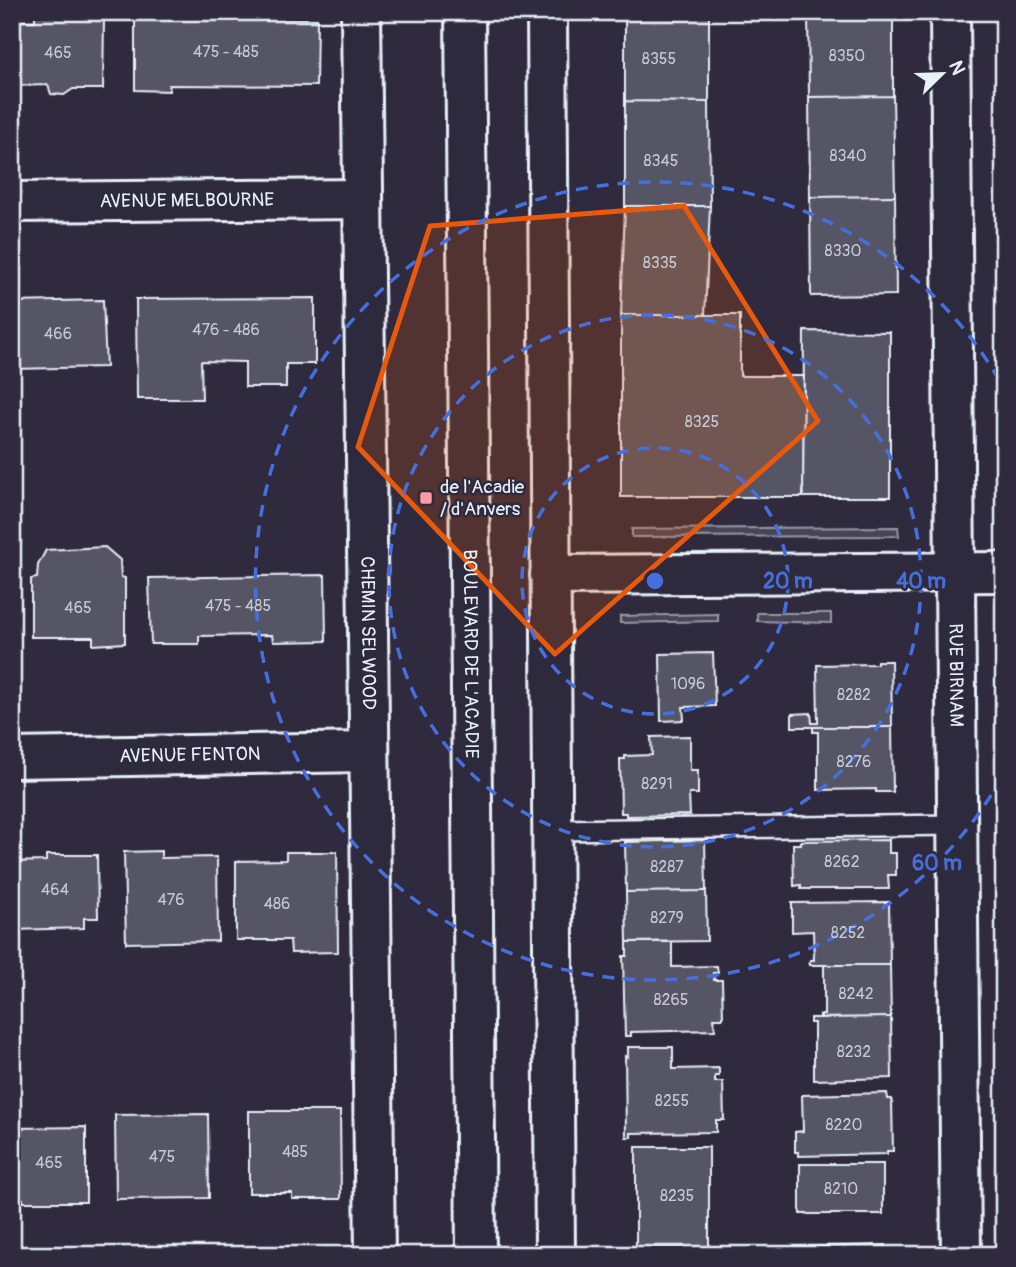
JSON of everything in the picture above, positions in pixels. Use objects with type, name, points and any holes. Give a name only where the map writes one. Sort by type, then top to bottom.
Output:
[{"type":"street","name":"CHEMIN SELWOOD","points":[[361,12],[375,1255]]},
{"type":"street","name":"BOULEVARD DE L'ACADIE","points":[[465,12],[476,1255]]},
{"type":"street","points":[[547,12],[555,1255]]},
{"type":"street","name":"RUE BIRNAM","points":[[950,12],[961,1255]]},
{"type":"street","name":"AVENUE MELBOURNE","points":[[12,202],[363,199]]},
{"type":"street","points":[[550,575],[1004,572]]},
{"type":"street","name":"AVENUE FENTON","points":[[12,758],[369,752]]},
{"type":"lane","points":[[552,830],[957,825]]},
{"type":"highlighted area","points":[[684,206],[818,421],[555,654],[358,447],[430,226]]},
{"type":"shaded area","points":[[898,527],[899,536],[632,537],[632,529]]},
{"type":"shaded area","points":[[757,613],[831,613],[831,623],[757,621]]},
{"type":"shaded area","points":[[718,614],[718,621],[620,623],[620,616]]},
{"type":"building","points":[[35,12],[100,12],[100,20],[104,20],[103,89],[73,89],[64,95],[51,94],[48,85],[12,86],[12,21],[35,21]]},
{"type":"building","points":[[625,12],[709,12],[709,102],[625,101]]},
{"type":"building","points":[[808,12],[893,12],[893,96],[809,97]]},
{"type":"building","points":[[135,18],[317,19],[316,86],[169,85],[169,91],[135,90]]},
{"type":"building","points":[[893,96],[895,196],[810,197],[809,97]]},
{"type":"building","points":[[625,101],[709,102],[710,206],[625,206]]},
{"type":"building","points":[[895,196],[896,295],[811,296],[810,197]]},
{"type":"building","points":[[625,206],[710,206],[705,315],[621,315]]},
{"type":"building","points":[[315,298],[315,364],[286,364],[286,387],[245,387],[245,362],[201,361],[202,399],[137,399],[136,299]]},
{"type":"building","points":[[103,300],[106,367],[12,369],[12,302]]},
{"type":"building","points":[[621,315],[740,315],[740,376],[804,376],[803,497],[621,497]]},
{"type":"building","points":[[804,331],[890,332],[890,497],[803,497]]},
{"type":"building","points":[[105,547],[120,560],[121,577],[125,578],[125,643],[93,645],[93,637],[31,637],[31,579],[37,578],[38,565],[46,550]]},
{"type":"building","points":[[325,575],[326,641],[273,642],[272,635],[199,636],[199,644],[151,644],[149,578]]},
{"type":"building","points":[[713,653],[715,706],[683,707],[684,720],[661,721],[660,654]]},
{"type":"building","points":[[877,661],[891,661],[892,727],[792,727],[792,714],[811,713],[812,723],[818,723],[817,665],[877,664]]},
{"type":"building","points":[[813,727],[892,727],[893,792],[876,792],[876,789],[818,790],[818,732],[813,732]]},
{"type":"building","points":[[690,736],[690,770],[698,770],[698,794],[689,794],[690,815],[626,816],[626,813],[621,813],[620,759],[625,759],[625,756],[652,755],[651,737]]},
{"type":"building","points":[[705,840],[706,891],[626,892],[625,842]]},
{"type":"building","points":[[889,840],[889,853],[896,853],[896,875],[888,875],[889,889],[801,889],[801,885],[794,886],[793,844],[801,844],[801,841]]},
{"type":"building","points":[[161,851],[161,858],[217,857],[218,941],[126,943],[124,852]]},
{"type":"building","points":[[286,852],[337,852],[338,952],[291,953],[290,940],[236,940],[236,861],[286,860]]},
{"type":"building","points":[[46,855],[97,855],[98,918],[84,918],[84,928],[12,930],[12,862],[46,861]]},
{"type":"building","points":[[706,891],[707,941],[627,942],[626,892]]},
{"type":"building","points":[[889,902],[890,965],[809,965],[810,960],[814,960],[813,931],[792,932],[792,903]]},
{"type":"building","points":[[627,942],[672,942],[672,967],[717,966],[718,973],[713,973],[714,980],[722,980],[723,1018],[714,1018],[715,1030],[631,1032],[631,1036],[625,1036],[623,956],[627,956]]},
{"type":"building","points":[[824,965],[890,965],[891,1017],[820,1018],[820,1015],[824,1015]]},
{"type":"building","points":[[891,1017],[892,1078],[814,1080],[814,1023],[810,1023],[810,1018]]},
{"type":"building","points":[[628,1047],[673,1047],[673,1069],[719,1068],[719,1076],[715,1076],[715,1082],[723,1082],[724,1120],[716,1120],[716,1132],[631,1133],[631,1137],[626,1137],[625,1056],[628,1057]]},
{"type":"building","points":[[887,1093],[888,1099],[892,1099],[893,1151],[887,1151],[887,1154],[798,1156],[798,1152],[795,1152],[795,1132],[803,1131],[802,1095]]},
{"type":"building","points":[[249,1111],[340,1111],[341,1199],[292,1199],[292,1193],[249,1193]]},
{"type":"building","points":[[208,1114],[209,1198],[116,1199],[115,1115]]},
{"type":"building","points":[[86,1127],[86,1202],[23,1202],[23,1199],[12,1199],[12,1128]]},
{"type":"building","points":[[636,1147],[709,1147],[709,1248],[636,1248]]},
{"type":"building","points":[[800,1164],[883,1164],[883,1214],[800,1214]]},
{"type":"building","points":[[886,1245],[886,1255],[806,1255],[806,1247]]},
{"type":"building","points":[[636,1248],[709,1248],[709,1255],[636,1255]]},
{"type":"place","name":"de l'Acadie / d'Anvers","points":[[426,498]]}]
